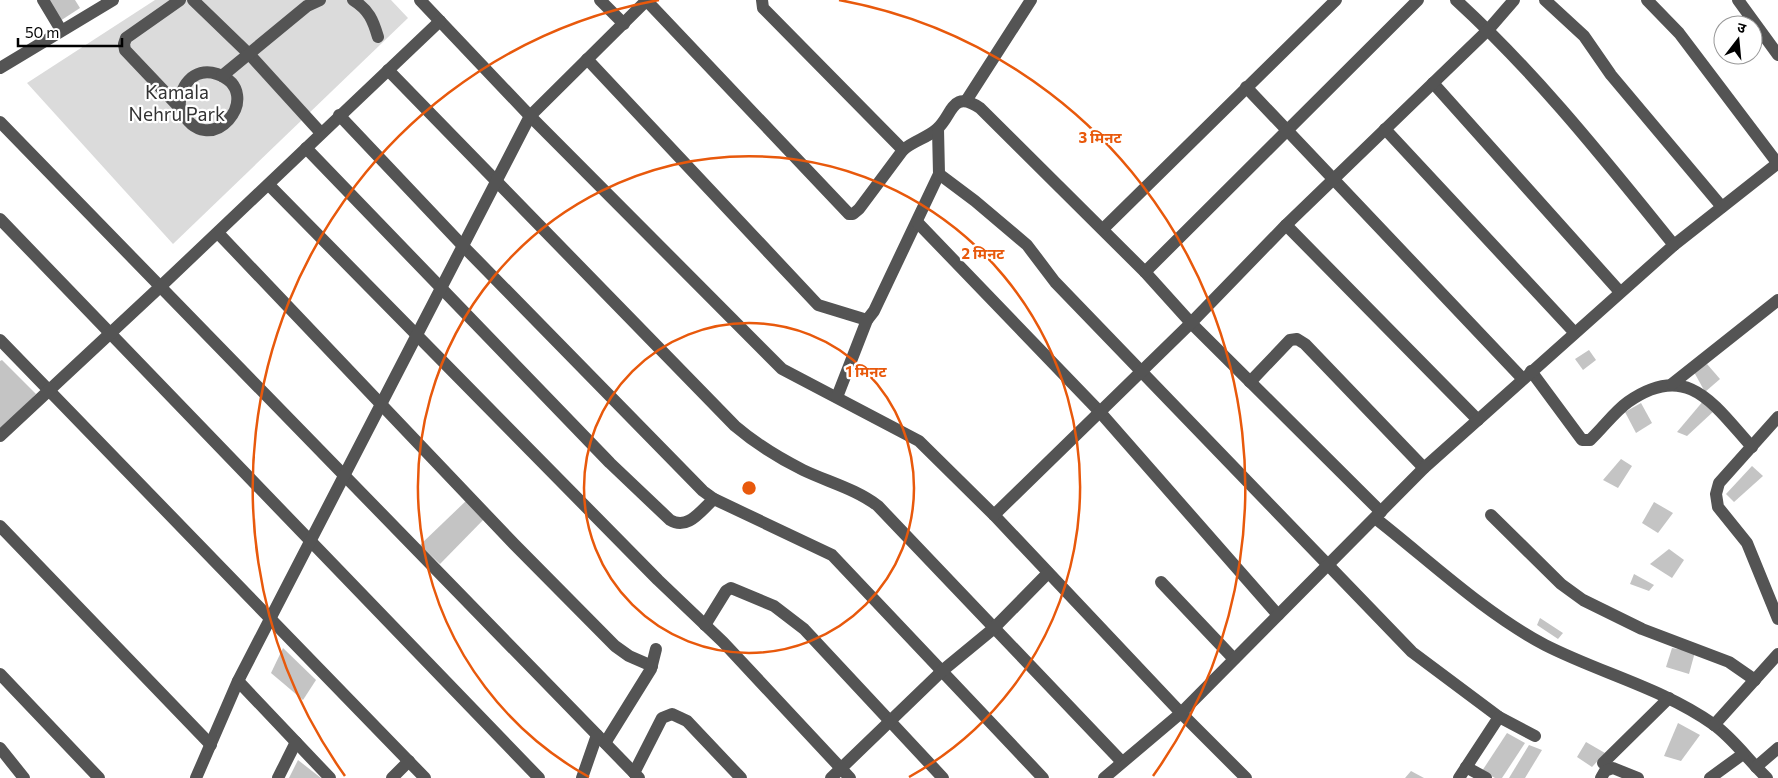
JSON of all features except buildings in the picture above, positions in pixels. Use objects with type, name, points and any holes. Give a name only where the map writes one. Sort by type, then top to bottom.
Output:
[{"type":"street","points":[[43,0],[61,30]]},
{"type":"street","points":[[0,68],[113,0]]},
{"type":"street","points":[[180,0],[130,34],[124,44],[130,58],[180,108],[184,117],[199,128],[209,130],[226,124],[233,116],[237,98],[235,89],[222,76],[213,72],[194,76],[182,90],[180,108]]},
{"type":"street","points":[[193,0],[250,55],[321,133]]},
{"type":"street","points":[[222,76],[250,55],[307,6],[320,0]]},
{"type":"street","points":[[353,0],[365,8],[372,18],[378,37]]},
{"type":"street","points":[[420,0],[530,116],[782,369],[919,441],[994,515],[1181,713],[1246,778]]},
{"type":"street","points":[[600,0],[624,24]]},
{"type":"street","points":[[196,778],[212,745],[238,681],[530,116],[647,0],[849,214],[859,209],[903,150],[912,142],[938,128],[953,106],[958,102],[966,101],[980,108],[1103,229],[1191,323],[1378,515],[1486,607],[1544,644],[1610,675],[1669,698],[1714,725],[1766,778]]},
{"type":"street","points":[[762,0],[763,8],[903,150]]},
{"type":"street","points":[[966,101],[1031,0]]},
{"type":"street","points":[[1103,229],[1336,0]]},
{"type":"street","points":[[1145,272],[1418,0]]},
{"type":"street","points":[[1456,0],[1553,97],[1674,245]]},
{"type":"street","points":[[994,515],[1191,323],[1286,225],[1488,30],[1514,0]]},
{"type":"street","points":[[1545,0],[1584,36],[1610,75],[1722,207]]},
{"type":"street","points":[[1104,778],[1181,713],[1424,468],[1574,332],[1674,245],[1778,163],[1679,33],[1647,0]]},
{"type":"street","points":[[1738,0],[1778,54]]},
{"type":"street","points":[[0,436],[162,286],[269,185],[339,115],[440,22]]},
{"type":"street","points":[[587,59],[818,305],[866,320]]},
{"type":"street","points":[[388,70],[735,426],[751,440],[795,465],[864,496],[878,506],[993,629],[1122,762]]},
{"type":"street","points":[[1433,83],[1620,292]]},
{"type":"street","points":[[1246,87],[1527,375],[1584,441],[1590,440],[1627,403],[1654,388],[1672,384],[1685,385],[1708,398],[1752,447]]},
{"type":"street","points":[[339,115],[462,246],[703,491],[714,499],[832,555],[1043,778]]},
{"type":"street","points":[[0,122],[637,775],[662,718],[672,714],[687,721],[741,778]]},
{"type":"street","points":[[837,397],[866,320],[874,311],[939,174],[938,128]]},
{"type":"street","points":[[1385,129],[1574,332]]},
{"type":"street","points":[[306,148],[610,463],[670,520],[678,524],[687,523],[714,499]]},
{"type":"street","points":[[939,174],[975,201],[1027,245],[1055,282],[1142,370],[1412,652],[1499,717],[1535,736]]},
{"type":"street","points":[[269,185],[658,580],[705,625],[850,778]]},
{"type":"street","points":[[0,219],[538,778]]},
{"type":"street","points":[[917,222],[1099,411],[1278,615]]},
{"type":"street","points":[[1286,225],[1478,420]]},
{"type":"street","points":[[218,233],[382,403],[495,524],[615,646],[629,656],[652,666]]},
{"type":"street","points":[[1672,384],[1778,300]]},
{"type":"street","points":[[1250,382],[1290,340],[1297,339],[1305,344],[1424,468]]},
{"type":"street","points":[[0,340],[425,778]]},
{"type":"street","points":[[1778,417],[1719,482],[1716,501],[1718,507],[1747,543],[1778,619]]},
{"type":"street","points":[[1491,515],[1560,584],[1583,600],[1642,629],[1729,662],[1755,680]]},
{"type":"street","points":[[0,526],[212,745]]},
{"type":"street","points":[[830,778],[891,722],[942,671],[993,629],[1048,573]]},
{"type":"street","points":[[1161,582],[1234,659]]},
{"type":"street","points":[[705,625],[726,591],[732,588],[774,606],[804,629],[944,778]]},
{"type":"street","points":[[582,778],[601,739],[652,666],[656,648]]},
{"type":"street","points":[[1714,725],[1778,654]]},
{"type":"street","points":[[0,674],[99,778]]},
{"type":"street","points":[[238,681],[330,778]]},
{"type":"street","points":[[1603,763],[1669,698]]},
{"type":"street","points":[[1458,778],[1499,717]]},
{"type":"street","points":[[278,778],[296,742]]},
{"type":"street","points":[[0,748],[24,778]]},
{"type":"street","points":[[1756,767],[1778,748]]},
{"type":"street","points":[[1710,778],[1743,754]]},
{"type":"street","points":[[392,778],[408,761]]},
{"type":"street","points":[[1466,767],[1486,778]]},
{"type":"street","points":[[1601,778],[1605,771],[1613,768],[1638,778]]},
{"type":"green space","name":"Kamala Nehru Park","points":[[155,0],[391,0],[408,18],[173,244],[27,83]]}]
